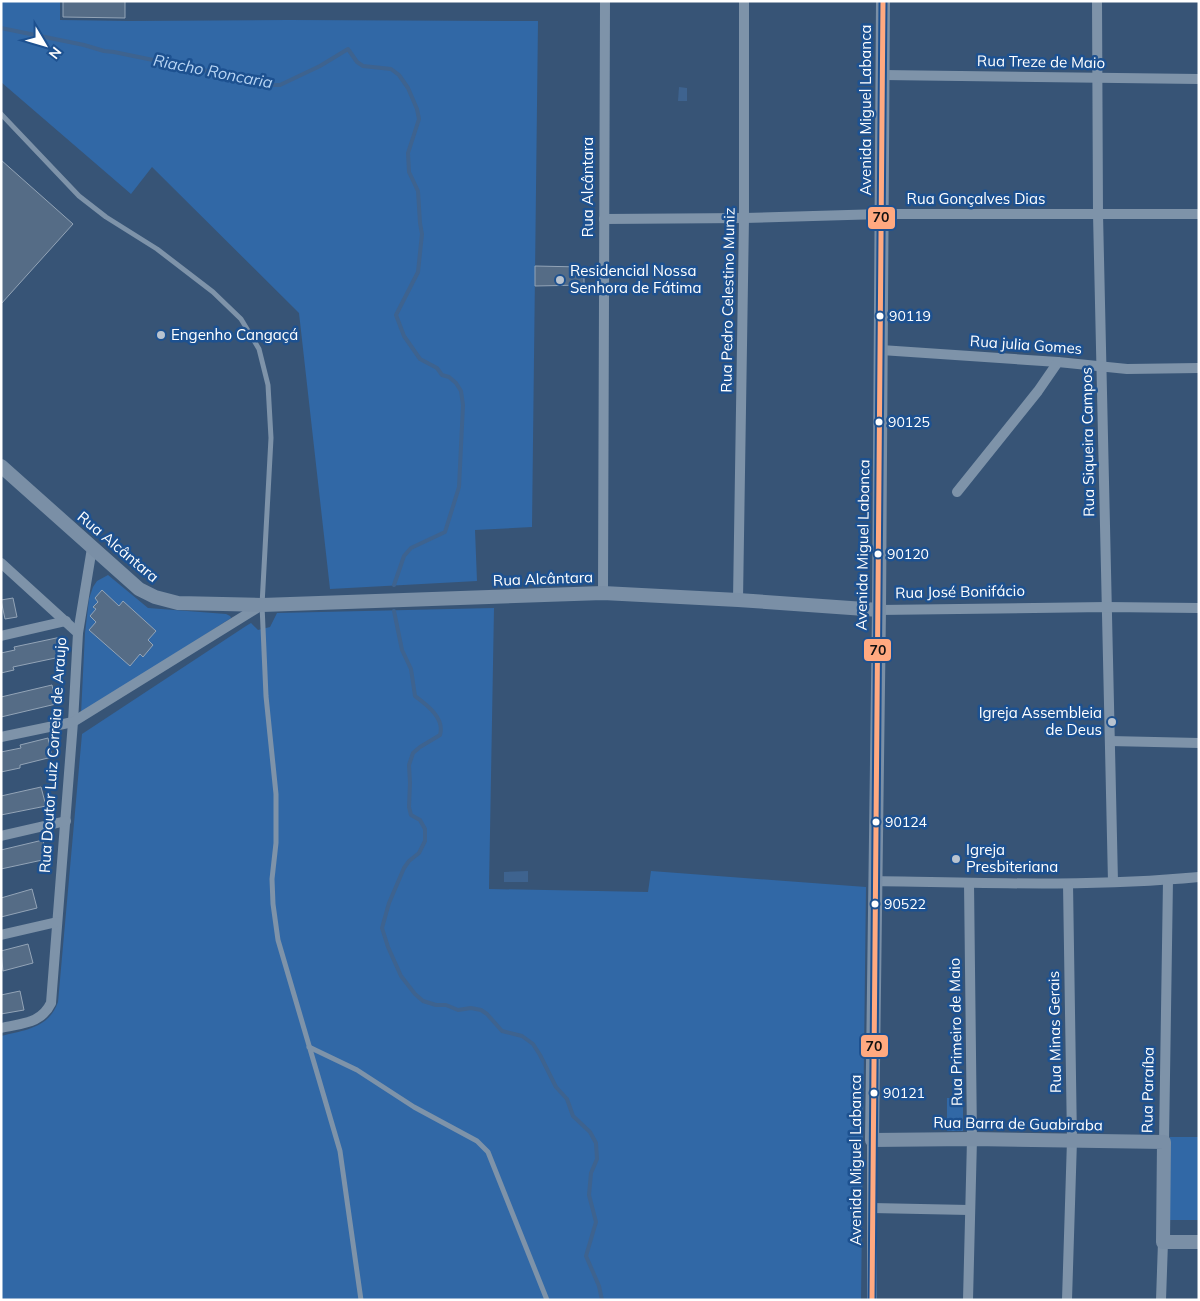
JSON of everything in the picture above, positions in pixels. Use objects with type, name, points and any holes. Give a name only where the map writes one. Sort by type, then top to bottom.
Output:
[{"type":"main road","name":"Avenida Miguel Labanca","points":[[872,1140],[879,610],[883,1]]},
{"type":"main road","name":"Rua Alcântara","points":[[1,466],[139,589],[155,597],[178,603],[262,605],[602,593]]},
{"type":"main road","name":"Rua José Bonifácio","points":[[602,593],[879,610]]},
{"type":"main road","name":"Rua Barra de Guabiraba","points":[[872,1140],[972,1139],[1164,1142]]},
{"type":"main road","name":"Rua Paraíba","points":[[1164,1142],[1164,1242]]},
{"type":"main road","points":[[1164,1242],[1199,1242]]},
{"type":"street","name":"Rua Alcântara","points":[[602,593],[605,1]]},
{"type":"street","name":"Rua Pedro Celestino Muniz","points":[[738,600],[744,218],[744,1]]},
{"type":"street","name":"Rua Siqueira Campos","points":[[1097,1],[1098,214],[1113,882]]},
{"type":"street","name":"Rua Treze de Maio","points":[[883,75],[1199,79]]},
{"type":"street","name":"Rua Gonçalves Dias","points":[[604,219],[744,218],[882,214],[1199,214]]},
{"type":"street","name":"Rua julia Gomes","points":[[881,350],[1058,362],[1127,369],[1199,368]]},
{"type":"street","points":[[956,492],[1038,391],[1058,362]]},
{"type":"street","points":[[78,633],[92,548]]},
{"type":"street","name":"Rua Doutor Luiz Correia de Araujo","points":[[1,563],[78,633],[66,821],[50,1003],[46,1012],[41,1017],[1,1028]]},
{"type":"street","points":[[1,737],[73,722],[262,605]]},
{"type":"street","name":"Rua José Bonifácio","points":[[879,610],[1106,607],[1199,608]]},
{"type":"street","points":[[1,636],[66,621]]},
{"type":"street","points":[[1110,741],[1199,743]]},
{"type":"street","points":[[1,836],[66,821]]},
{"type":"street","points":[[875,881],[1068,884],[1199,877]]},
{"type":"street","name":"Rua Paraíba","points":[[1164,1142],[1168,880]]},
{"type":"street","name":"Rua Primeiro de Maio","points":[[968,1300],[972,1139],[969,883]]},
{"type":"street","name":"Rua Minas Gerais","points":[[1067,1300],[1072,1140],[1068,884]]},
{"type":"street","points":[[1,935],[57,922]]},
{"type":"street","name":"Avenida Miguel Labanca","points":[[872,1140],[872,1300]]},
{"type":"street","points":[[872,1208],[969,1210]]},
{"type":"street","name":"Rua Paraíba","points":[[1161,1300],[1164,1242]]},
{"type":"lane","points":[[1,114],[79,196],[106,217],[157,249],[213,292],[242,319],[259,349],[268,385],[271,438],[262,605],[266,696],[276,794],[273,904],[278,940],[340,1151],[361,1300]]},
{"type":"lane","points":[[309,1047],[357,1070],[414,1107],[476,1141],[488,1152],[547,1300]]},
{"type":"shaded area","points":[[1,1],[60,1],[60,20],[538,21],[532,527],[475,530],[477,581],[330,589],[299,313],[152,167],[131,194],[1,82]]},
{"type":"shaded area","points":[[679,87],[687,88],[687,101],[678,101]]},
{"type":"shaded area","points":[[108,575],[148,608],[226,614],[231,618],[81,714],[85,633],[89,599],[97,581]]},
{"type":"shaded area","points":[[494,608],[489,889],[648,892],[651,871],[866,887],[861,1300],[1,1300],[1,1036],[42,1023],[54,1011],[58,1002],[82,734],[251,623],[258,630],[270,627],[277,613]]},
{"type":"shaded area","points":[[528,871],[528,882],[504,882],[504,872]]},
{"type":"shaded area","points":[[954,1096],[963,1096],[963,1131],[947,1131],[947,1098],[953,1098]]},
{"type":"shaded area","points":[[1170,1137],[1199,1137],[1199,1220],[1170,1220]]},
{"type":"building","points":[[63,1],[125,1],[125,18],[63,17]]},
{"type":"building","points":[[1,160],[73,224],[1,304]]},
{"type":"building","name":"Residencial Nossa Senhora de Fátima","points":[[535,266],[581,267],[581,271],[584,271],[584,285],[535,286]]},
{"type":"building","points":[[102,590],[119,606],[123,601],[156,631],[148,640],[153,645],[143,657],[140,654],[130,666],[89,630],[96,622],[90,616],[96,609],[93,607],[98,602],[95,598]]},
{"type":"building","points":[[13,598],[17,617],[5,619],[1,600]]},
{"type":"building","points":[[61,637],[65,656],[13,667],[14,670],[1,673],[1,653],[15,650],[14,647]]},
{"type":"building","points":[[52,685],[56,704],[1,717],[1,697]]},
{"type":"building","points":[[48,738],[52,757],[20,765],[20,768],[1,772],[1,752],[21,748],[20,745]]},
{"type":"building","points":[[41,787],[46,806],[1,815],[1,796]]},
{"type":"building","points":[[43,840],[47,859],[1,869],[1,850]]},
{"type":"building","points":[[32,889],[37,908],[1,917],[1,898]]},
{"type":"building","points":[[28,944],[33,963],[3,971],[1,951]]},
{"type":"building","points":[[20,991],[24,1010],[1,1014],[1,995]]},
{"type":"waterway","name":"Riacho Roncaria","points":[[1,28],[104,51],[275,85],[280,85],[320,66],[348,49],[357,62],[363,66],[391,69],[399,75],[408,88],[419,119],[408,153],[409,172],[418,191],[422,234],[418,272],[396,315],[404,336],[420,359],[437,368],[442,375],[449,377],[456,383],[461,391],[463,405],[459,487],[445,532],[411,548],[404,556],[394,585]]},
{"type":"waterway","name":"Riacho Roncaria","points":[[394,611],[402,650],[411,669],[415,696],[434,712],[441,729],[440,735],[413,753],[409,765],[409,807],[411,815],[420,820],[425,829],[425,841],[419,853],[404,868],[389,903],[382,928],[401,976],[415,994],[423,1001],[436,1005],[446,1005],[458,1010],[471,1008],[481,1010],[502,1031],[522,1036],[533,1044],[556,1087],[567,1099],[573,1116],[590,1132],[596,1143],[597,1159],[591,1173],[589,1195],[596,1222],[586,1256],[599,1286],[602,1300]]},
{"type":"transit line","name":"70","points":[[872,1300],[883,1]]},
{"type":"place","name":"Residencial Nossa Senhora de Fátima","points":[[560,280]]},
{"type":"place","name":"90119","points":[[880,316]]},
{"type":"place","name":"Engenho Cangaçá","points":[[161,335]]},
{"type":"place","name":"90125","points":[[879,422]]},
{"type":"place","name":"90120","points":[[878,554]]},
{"type":"place","name":"Igreja Assembleia de Deus","points":[[1112,722]]},
{"type":"place","name":"90124","points":[[876,822]]},
{"type":"place","name":"Igreja Presbiteriana","points":[[956,859]]},
{"type":"place","name":"90522","points":[[875,904]]},
{"type":"place","name":"90121","points":[[874,1093]]}]
